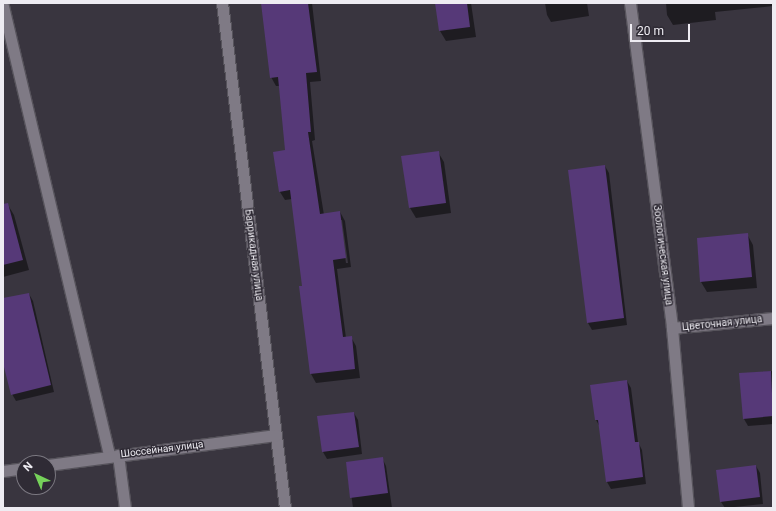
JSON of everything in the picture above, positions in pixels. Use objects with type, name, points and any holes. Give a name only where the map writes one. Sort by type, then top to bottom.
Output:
[{"type":"street","name":"Баррикадная улица","points":[[222,3],[285,508]]},
{"type":"street","name":"Зоологическая улица","points":[[630,3],[672,328],[688,508]]},
{"type":"street","points":[[3,6],[114,455],[125,508]]},
{"type":"street","name":"Цветочная улица","points":[[672,328],[773,318]]},
{"type":"street","name":"Шоссейная улица","points":[[56,463],[276,435]]},
{"type":"street","points":[[3,471],[16,469]]},
{"type":"building","points":[[261,3],[308,3],[317,72],[306,73],[311,132],[308,132],[320,214],[340,211],[346,258],[333,260],[343,337],[352,336],[355,369],[310,374],[299,286],[302,286],[290,190],[279,192],[273,152],[285,150],[278,77],[270,78]]},
{"type":"building","points":[[435,3],[467,3],[470,27],[439,31]]},
{"type":"building","points":[[439,151],[446,203],[409,208],[401,156]]},
{"type":"building","points":[[605,165],[624,318],[587,323],[568,170]]},
{"type":"building","points":[[8,203],[23,260],[3,265],[3,204]]},
{"type":"building","points":[[748,233],[752,277],[700,282],[697,238]]},
{"type":"building","points":[[29,293],[51,385],[11,395],[3,363],[3,298]]},
{"type":"building","points":[[771,371],[773,416],[743,419],[739,373]]},
{"type":"building","points":[[627,380],[635,442],[639,442],[643,477],[606,482],[598,420],[595,420],[590,385]]},
{"type":"building","points":[[354,412],[359,447],[322,452],[317,416]]},
{"type":"building","points":[[383,457],[388,493],[350,498],[346,462]]},
{"type":"building","points":[[756,465],[760,497],[720,502],[716,470]]}]
